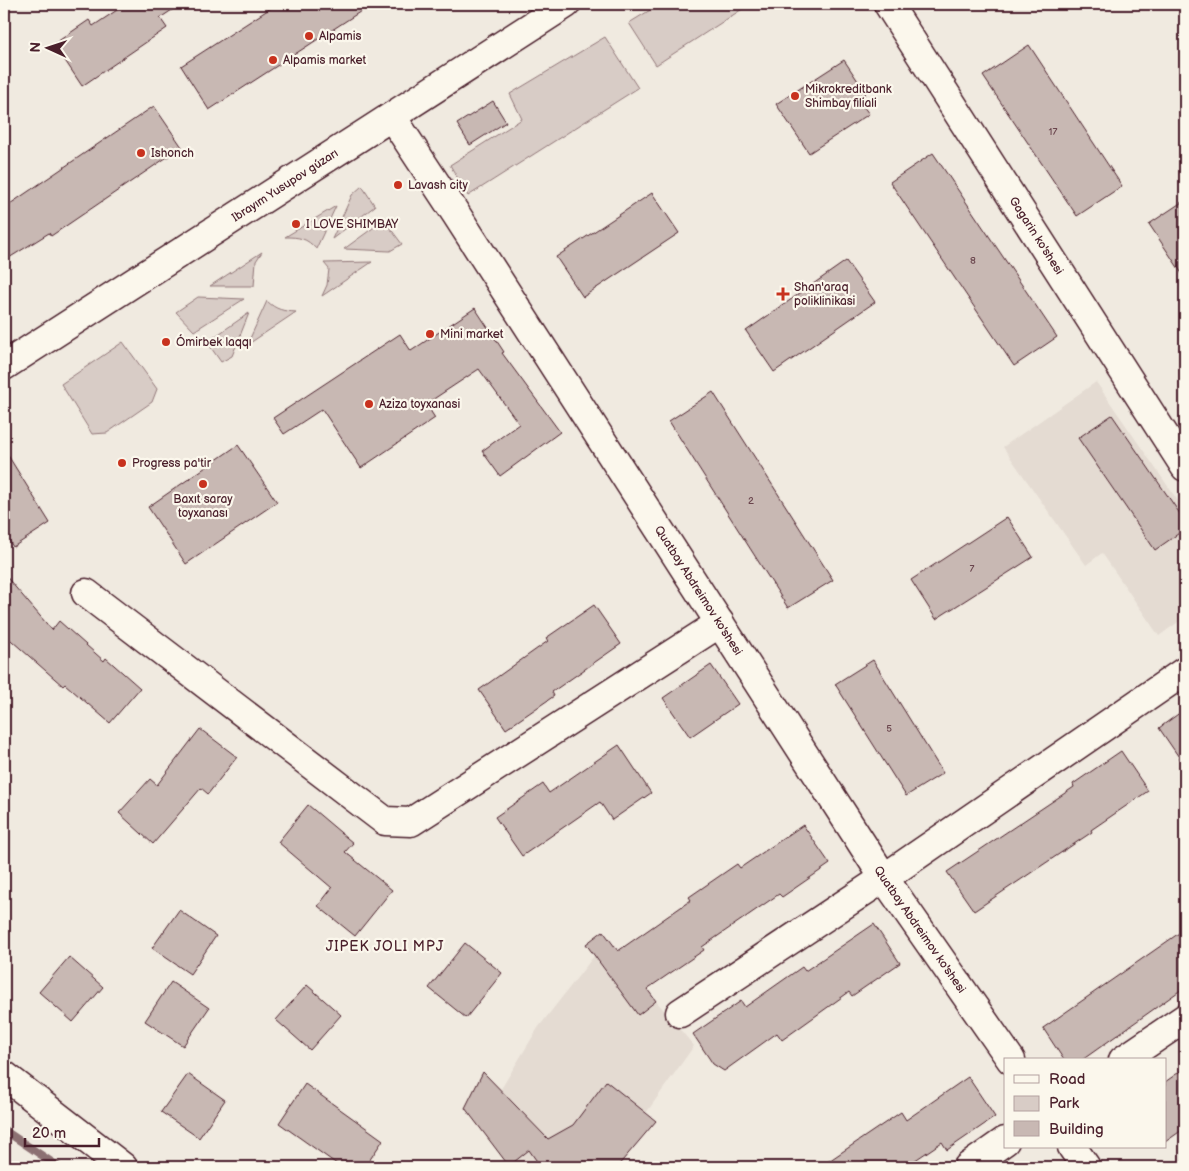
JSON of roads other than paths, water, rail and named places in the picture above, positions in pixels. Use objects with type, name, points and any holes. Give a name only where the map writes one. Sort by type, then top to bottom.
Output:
[{"type":"street","name":"Ibrayım Yusupov gúzarı","points":[[4,366],[566,4]]},
{"type":"street","name":"Gagarin ko'shesi","points":[[888,4],[1185,467]]},
{"type":"street","name":"Quatbay Abdreimov ko'shesi","points":[[392,117],[884,878],[1010,1058]]},
{"type":"street","points":[[86,593],[384,821],[402,822],[410,822],[720,623]]},
{"type":"street","points":[[680,1013],[884,878],[1185,671]]},
{"type":"street","points":[[1126,1058],[1185,1018]]},
{"type":"street","points":[[4,1075],[123,1167]]},
{"type":"street","points":[[968,1167],[1004,1141]]},
{"type":"street","points":[[1073,1148],[1086,1167]]},
{"type":"waterway","points":[[4,1130],[59,1167]]},
{"type":"place","name":"Alpamis","points":[[309,36]]},
{"type":"place","name":"Alpamis market","points":[[273,60]]},
{"type":"place","name":"Mikrokreditbank Shimbay filiali","points":[[795,96]]},
{"type":"place","name":"Ishonch","points":[[141,153]]},
{"type":"place","name":"Lavash city","points":[[398,185]]},
{"type":"place","name":"I LOVE SHIMBAY","points":[[296,224]]},
{"type":"place","name":"Shan'araq poliklinikasi","points":[[783,294]]},
{"type":"place","name":"Mini market","points":[[430,334]]},
{"type":"place","name":"Ómirbek laqqı","points":[[166,342]]},
{"type":"place","name":"Aziza toyxanasi","points":[[369,404]]},
{"type":"place","name":"Progress pa'tir","points":[[122,463]]},
{"type":"place","name":"Baxıt saray toyxanası","points":[[203,484]]},
{"type":"district","name":"JIPEK JOLI MPJ","points":[[385,946]]}]
